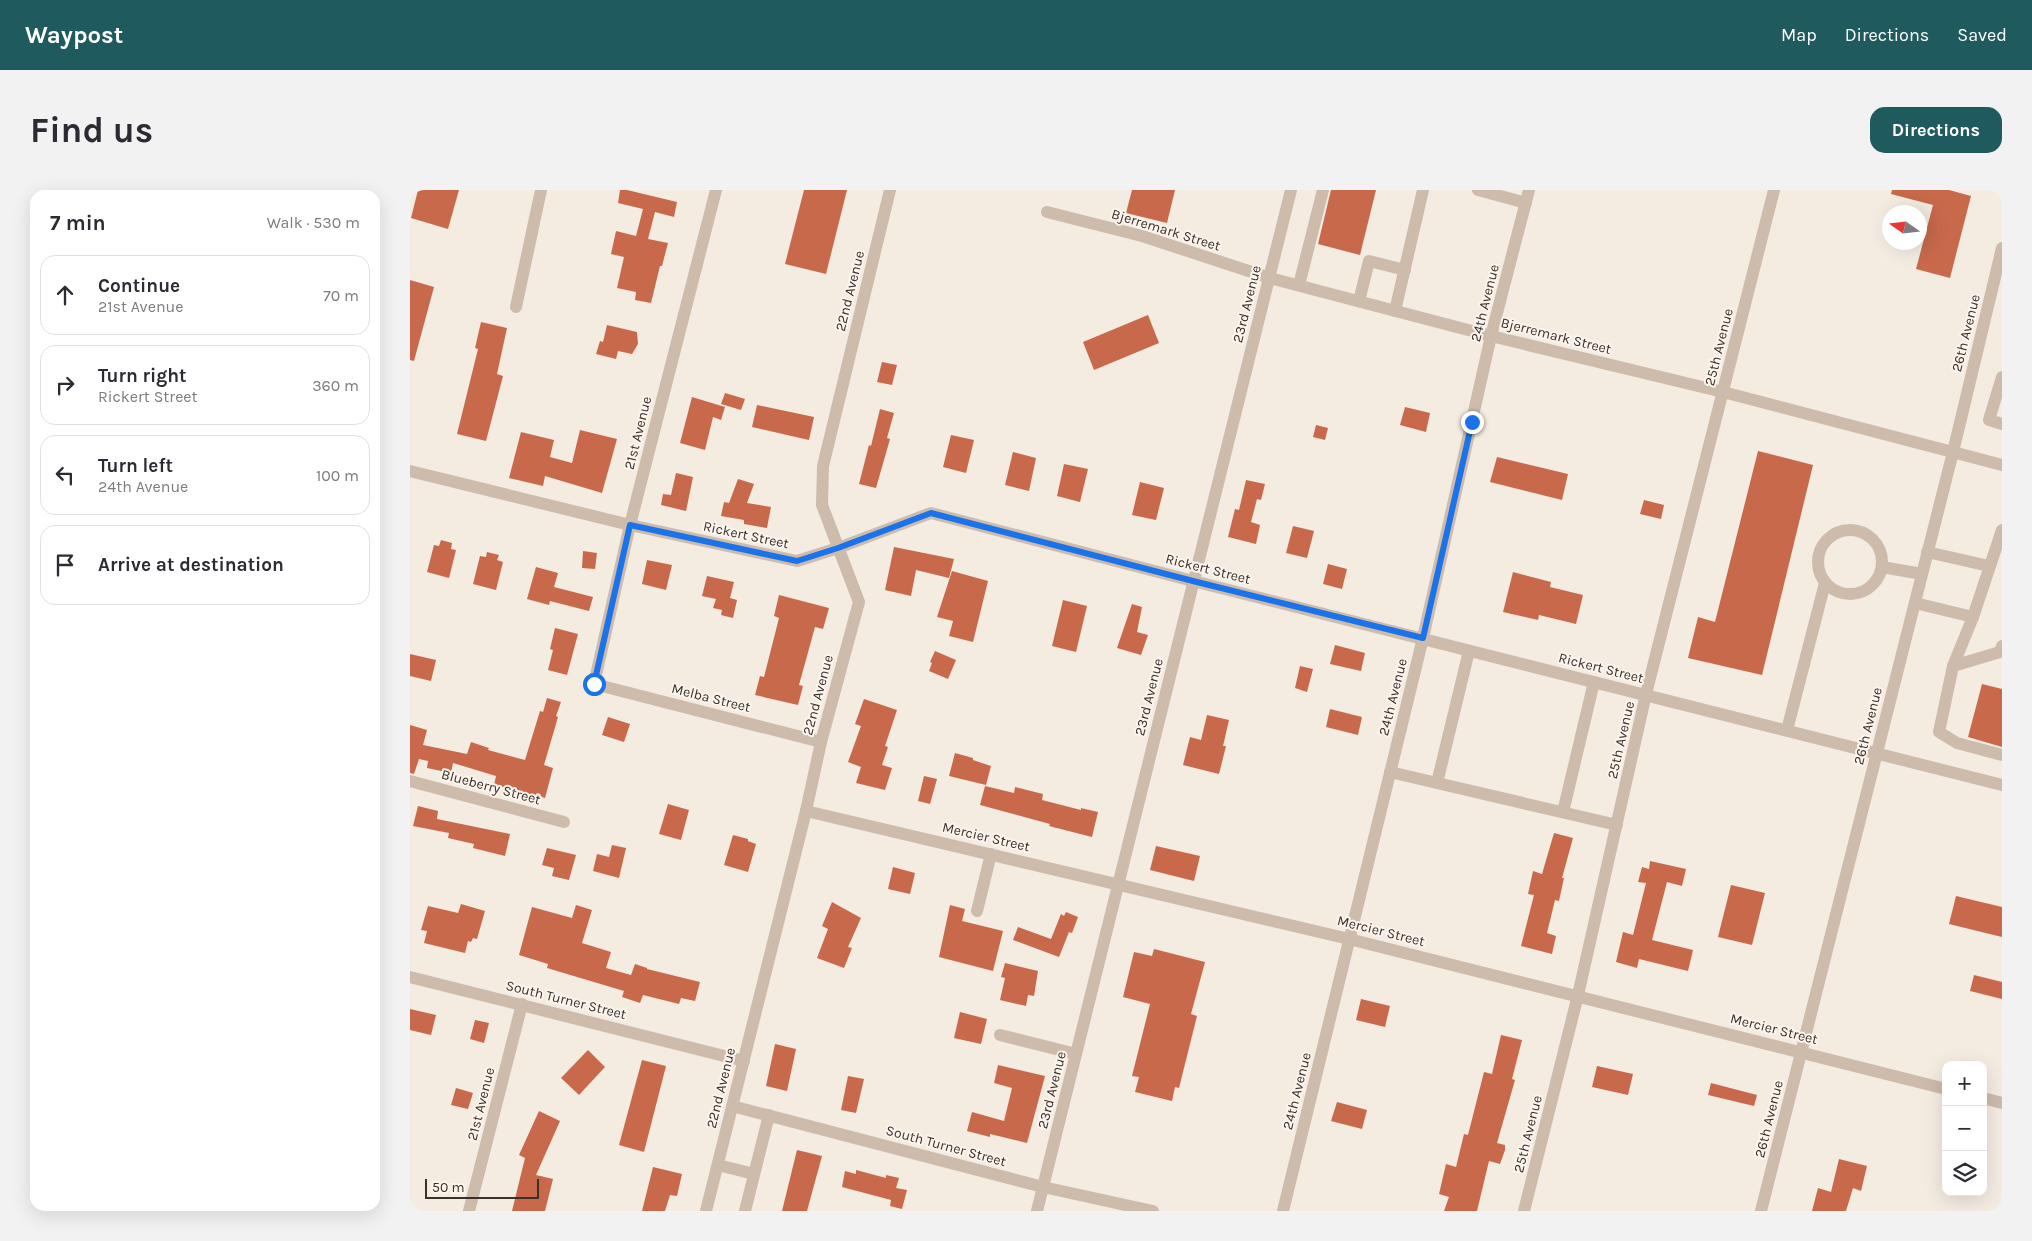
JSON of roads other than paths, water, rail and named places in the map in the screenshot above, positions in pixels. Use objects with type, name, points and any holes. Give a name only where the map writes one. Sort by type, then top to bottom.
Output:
[{"type":"street","points":[[516,307],[541,190]]},
{"type":"street","name":"21st Avenue","points":[[594,684],[630,525],[716,190]]},
{"type":"street","name":"22nd Avenue","points":[[706,1211],[806,810],[821,742],[859,602],[822,505],[823,466],[890,190]]},
{"type":"street","name":"23rd Avenue","points":[[1037,1211],[1291,190]]},
{"type":"street","points":[[1299,285],[1323,190]]},
{"type":"street","points":[[1395,311],[1423,190]]},
{"type":"street","name":"24th Avenue","points":[[1283,1211],[1423,638],[1491,336],[1530,190]]},
{"type":"street","name":"25th Avenue","points":[[1524,1211],[1578,996],[1646,694],[1774,190]]},
{"type":"street","points":[[1484,191],[1526,203]]},
{"type":"street","name":"Bjerremark Street","points":[[1048,212],[1142,236],[1270,278],[1491,336],[1723,392],[2002,465]]},
{"type":"street","name":"26th Avenue","points":[[1761,1211],[1928,552],[2002,248]]},
{"type":"street","points":[[1359,301],[1369,261],[1405,270]]},
{"type":"street","points":[[2002,377],[1989,420],[2002,424]]},
{"type":"street","name":"Rickert Street","points":[[410,471],[630,525],[797,561],[838,548],[931,513],[1468,651],[2002,784]]},
{"type":"street","points":[[1854,529],[1864,532],[1873,538],[1879,547],[1882,567],[1879,578],[1872,586],[1863,592],[1841,594],[1825,583],[1819,572],[1818,561],[1820,550],[1825,541],[1833,534],[1843,530],[1854,529]]},
{"type":"street","points":[[2002,531],[1973,617],[1953,666],[1940,732],[1957,743],[2002,755]]},
{"type":"street","points":[[1928,552],[1989,566]]},
{"type":"street","points":[[1882,567],[1922,574]]},
{"type":"street","points":[[1787,730],[1825,583]]},
{"type":"street","points":[[1915,603],[1973,617]]},
{"type":"street","points":[[1953,666],[2000,652],[2002,646]]},
{"type":"street","points":[[1438,783],[1468,651]]},
{"type":"street","points":[[1562,812],[1594,682]]},
{"type":"street","name":"Melba Street","points":[[594,684],[821,742]]},
{"type":"street","points":[[1390,772],[1617,825]]},
{"type":"street","name":"Blueberry Street","points":[[410,782],[564,822]]},
{"type":"street","name":"Mercier Street","points":[[806,810],[1349,938],[1942,1087]]},
{"type":"street","points":[[977,911],[991,854]]},
{"type":"street","name":"South Turner Street","points":[[410,977],[744,1061]]},
{"type":"street","name":"21st Avenue","points":[[469,1211],[522,1004]]},
{"type":"street","points":[[1000,1034],[1076,1054]]},
{"type":"street","points":[[1987,1099],[2002,1103]]},
{"type":"street","name":"South Turner Street","points":[[732,1106],[1043,1187],[1153,1211]]},
{"type":"street","points":[[745,1211],[768,1115]]},
{"type":"street","points":[[718,1165],[754,1174]]}]
